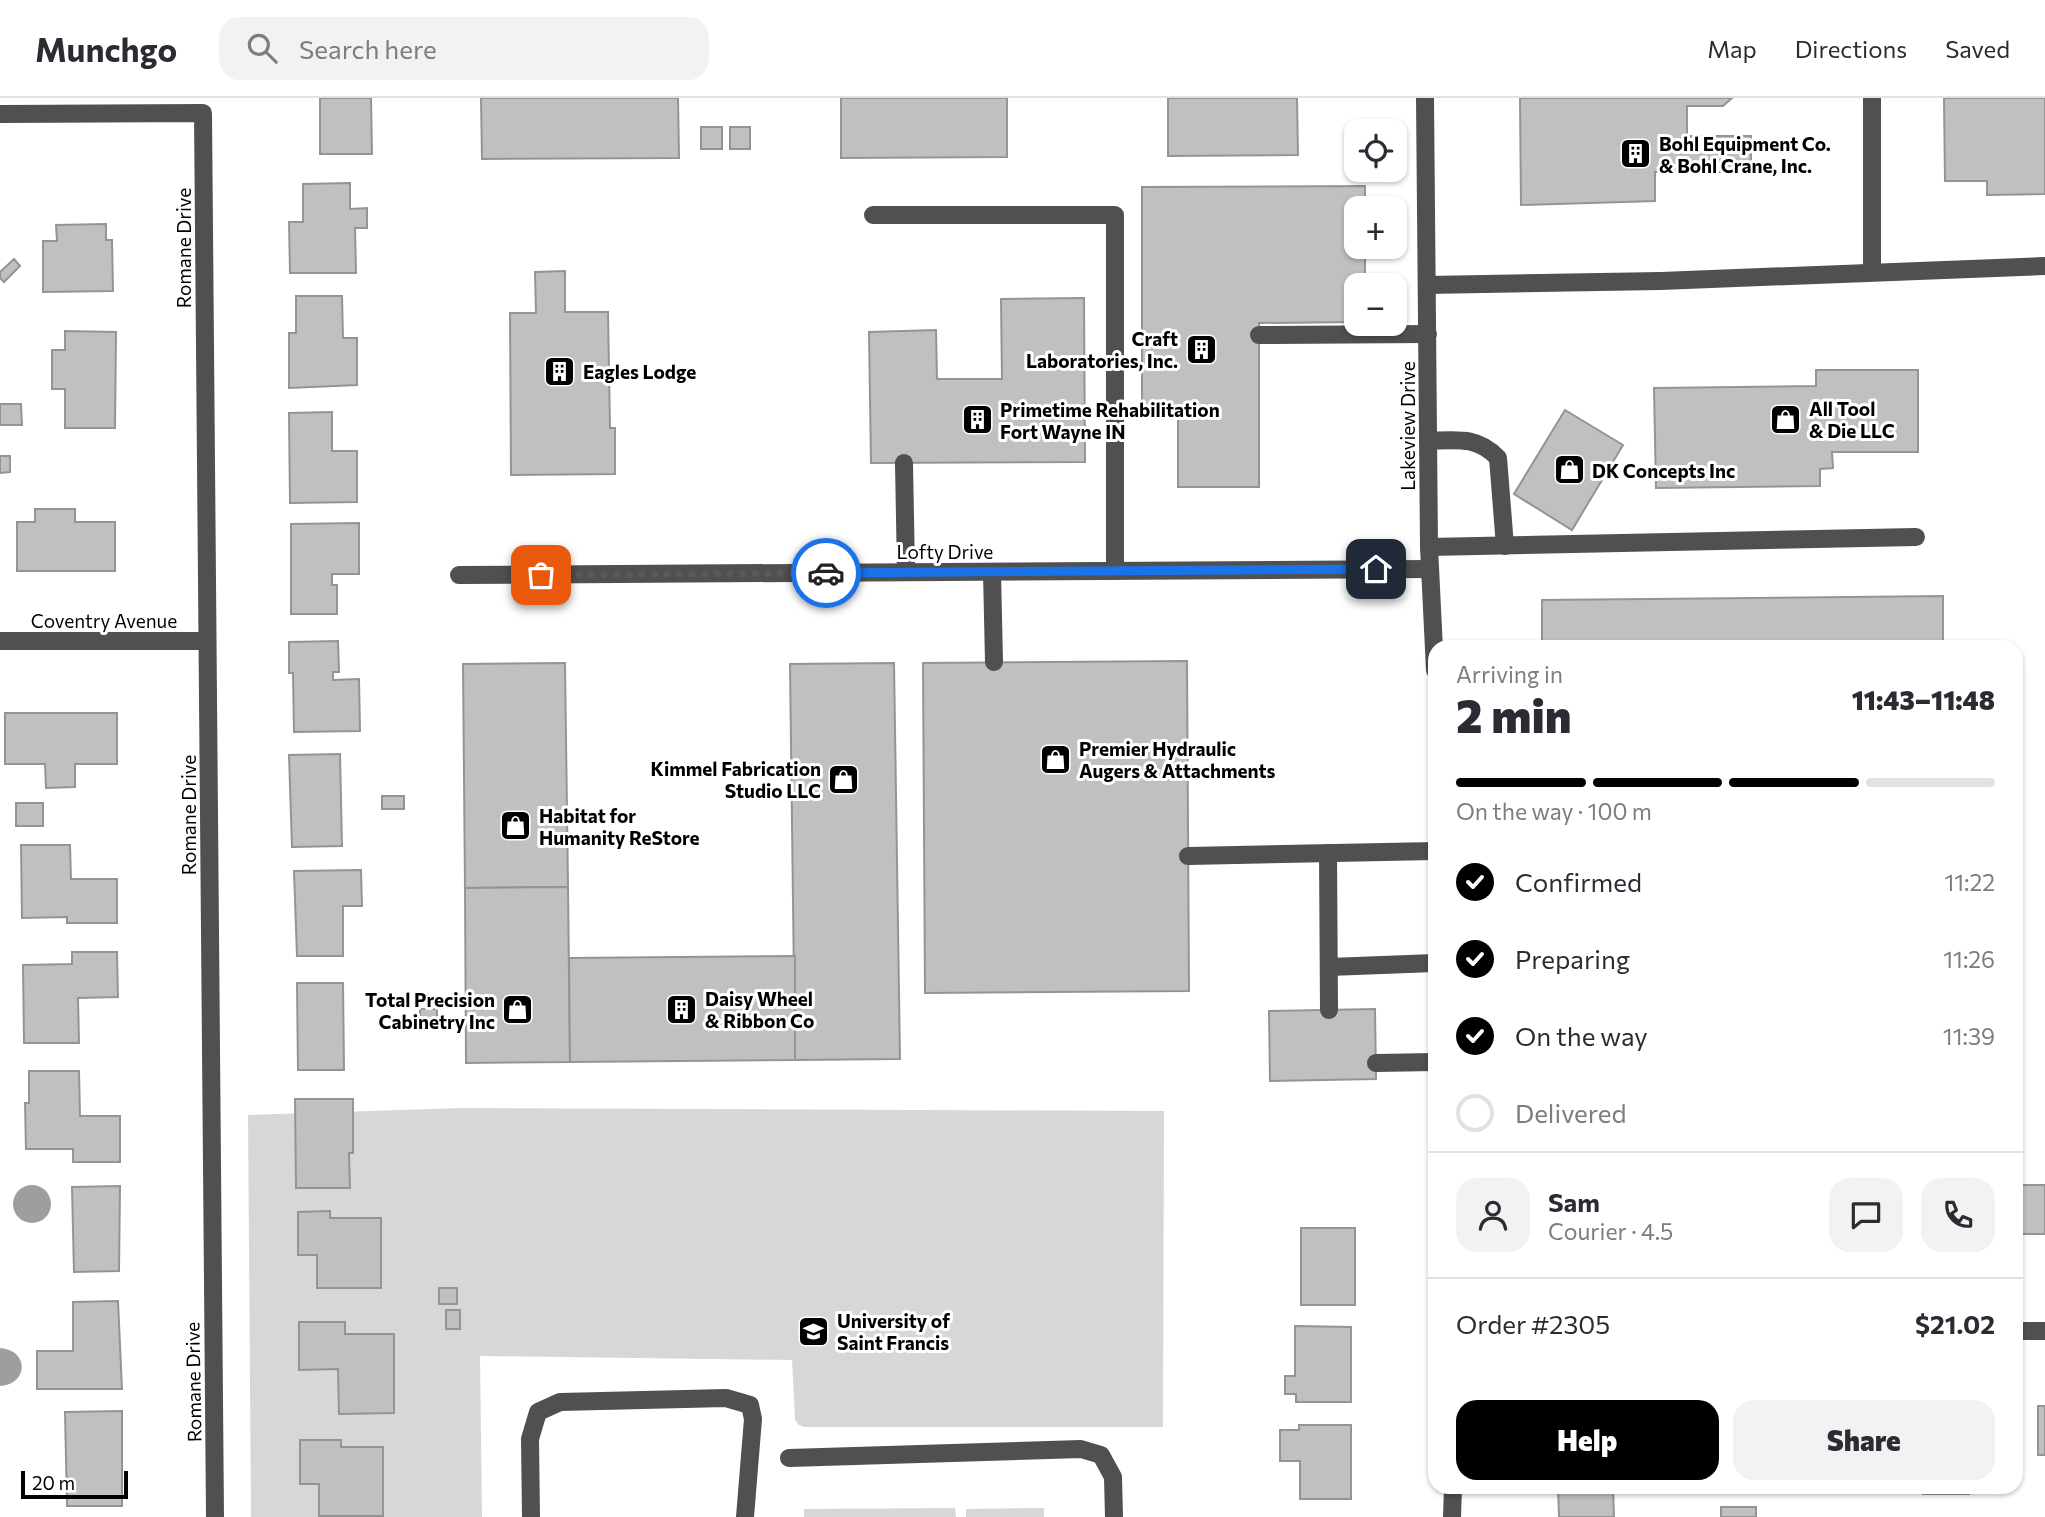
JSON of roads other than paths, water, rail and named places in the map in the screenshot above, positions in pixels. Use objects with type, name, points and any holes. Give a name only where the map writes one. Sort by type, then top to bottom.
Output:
[{"type":"street","name":"Lakeview Drive","points":[[1426,98],[1429,547],[1434,640]]},
{"type":"street","points":[[1872,98],[1872,272]]},
{"type":"street","name":"Romane Drive","points":[[0,114],[202,113],[215,1517]]},
{"type":"street","points":[[873,215],[1115,215],[1115,570]]},
{"type":"street","points":[[1427,285],[1661,281],[2045,265]]},
{"type":"street","points":[[1259,335],[1428,334]]},
{"type":"street","points":[[1428,441],[1473,441],[1488,447],[1498,458],[1505,545]]},
{"type":"street","points":[[904,463],[906,572]]},
{"type":"street","points":[[1429,547],[1916,537]]},
{"type":"street","name":"Lofty Drive","points":[[459,575],[1430,569]]},
{"type":"street","points":[[992,572],[994,662]]},
{"type":"street","name":"Coventry Avenue","points":[[0,641],[208,641]]},
{"type":"street","points":[[1188,856],[1428,851]]},
{"type":"street","points":[[1328,853],[1329,1010]]},
{"type":"street","points":[[1329,967],[1428,963]]},
{"type":"street","points":[[1376,1063],[1428,1062]]},
{"type":"street","points":[[2023,1331],[2045,1331]]},
{"type":"street","points":[[531,1517],[530,1438],[538,1412],[560,1402],[726,1398],[751,1405],[753,1419],[745,1517]]},
{"type":"street","points":[[789,1458],[1081,1449],[1101,1455],[1113,1477],[1114,1517]]},
{"type":"street","points":[[1452,1517],[1453,1494]]},
{"type":"place","name":"Bohl Equipment Co. & Bohl Crane, Inc.","points":[[1636,154]]},
{"type":"place","name":"Craft Laboratories, Inc.","points":[[1201,349]]},
{"type":"place","name":"Eagles Lodge","points":[[560,371]]},
{"type":"place","name":"All Tool & Die LLC","points":[[1786,419]]},
{"type":"place","name":"Primetime Rehabilitation Fort Wayne IN","points":[[977,420]]},
{"type":"place","name":"DK Concepts Inc","points":[[1569,470]]},
{"type":"place","name":"Premier Hydraulic Augers & Attachments","points":[[1056,759]]},
{"type":"place","name":"Kimmel Fabrication Studio LLC","points":[[844,779]]},
{"type":"place","name":"Habitat for Humanity ReStore","points":[[516,826]]},
{"type":"place","name":"Daisy Wheel & Ribbon Co","points":[[682,1009]]},
{"type":"place","name":"Total Precision Cabinetry Inc","points":[[518,1010]]},
{"type":"place","name":"University of Saint Francis","points":[[814,1331]]}]
